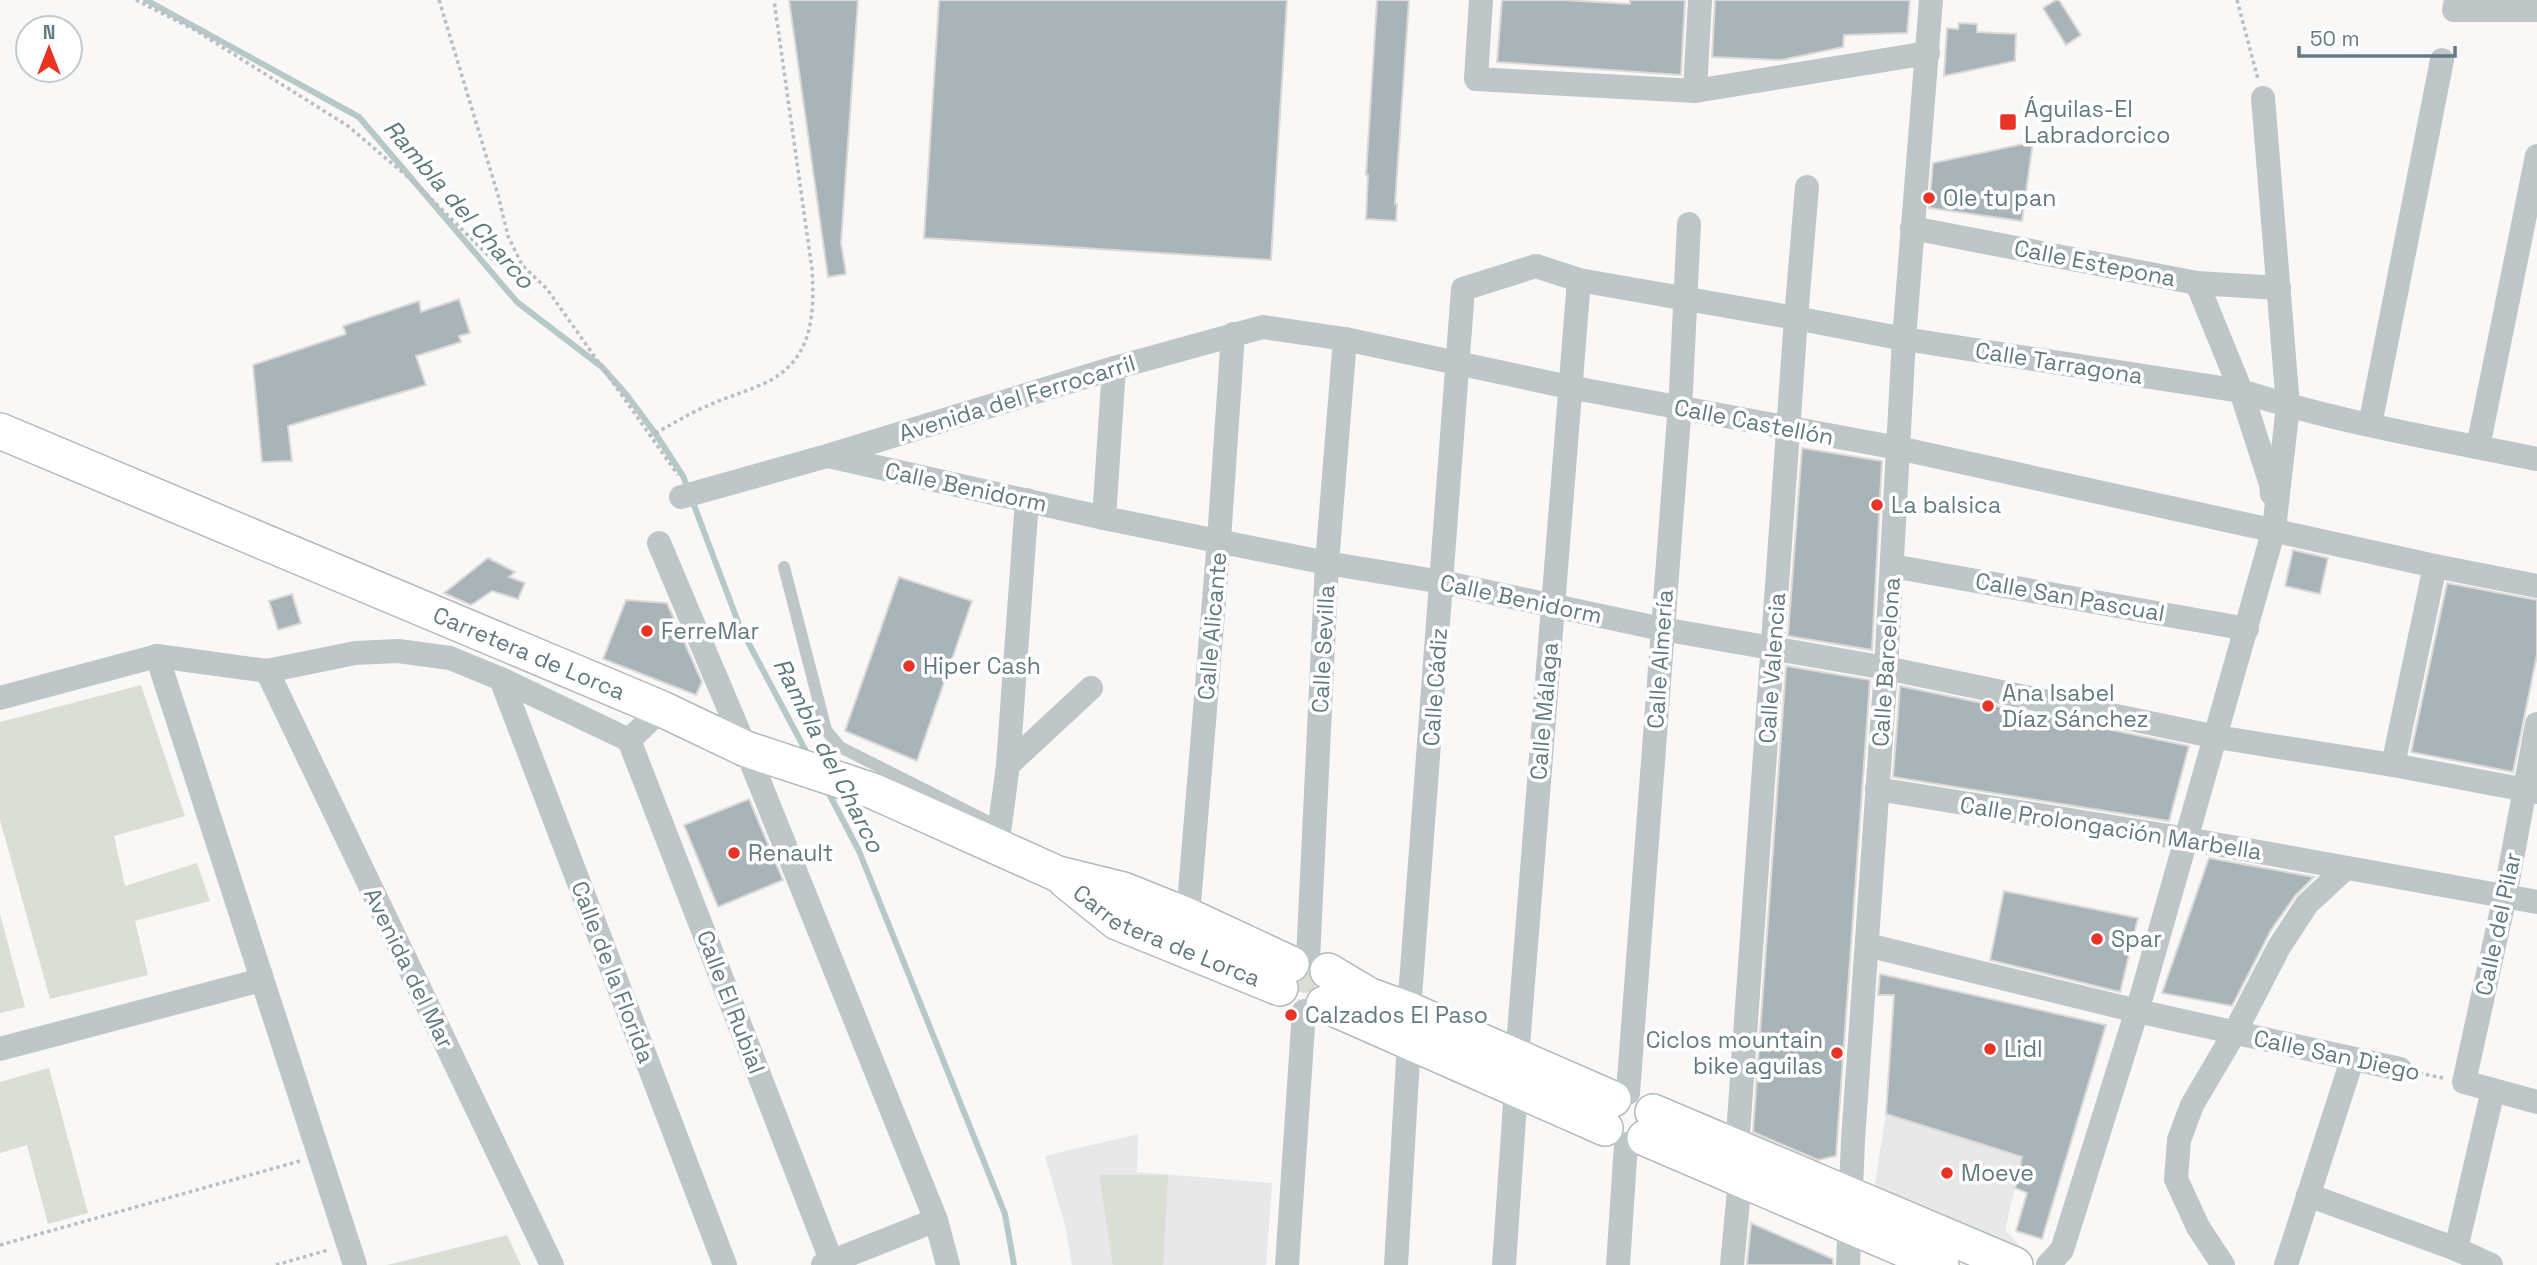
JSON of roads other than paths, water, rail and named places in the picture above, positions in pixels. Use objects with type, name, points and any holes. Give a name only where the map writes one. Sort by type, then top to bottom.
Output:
[{"type":"main road","name":"Carretera de Lorca","points":[[0,431],[662,709],[753,752],[873,791],[998,837],[1058,874],[1117,922],[1306,983],[1851,1211],[2015,1265]]},
{"type":"main road","name":"Carretera de Lorca","points":[[1058,874],[1123,890],[1188,916],[1306,983]]},
{"type":"main road","name":"Carretera de Lorca","points":[[1851,1211],[1941,1265]]},
{"type":"street","points":[[1481,0],[1476,79],[1695,91],[1927,53]]},
{"type":"street","points":[[1695,91],[1700,0]]},
{"type":"street","name":"Calle Barcelona","points":[[1848,1265],[1904,339],[1931,0]]},
{"type":"street","points":[[2456,0],[2454,10],[2537,10]]},
{"type":"street","points":[[2370,425],[2442,60]]},
{"type":"street","points":[[2048,1265],[2062,1250],[2137,1011],[2274,529],[2288,407],[2263,98]]},
{"type":"street","points":[[2478,447],[2537,156]]},
{"type":"street","name":"Calle Valencia","points":[[1732,1265],[1788,429],[1807,187]]},
{"type":"street","name":"Calle Almería","points":[[1618,1265],[1679,408],[1689,224]]},
{"type":"street","name":"Calle Estepona","points":[[1912,228],[2197,283],[2278,288]]},
{"type":"street","name":"Calle Tarragona","points":[[1459,364],[1463,289],[1536,266],[1579,280],[1904,339],[2241,391],[2288,407],[2537,459]]},
{"type":"street","name":"Calle Málaga","points":[[1504,1265],[1516,1073],[1579,280]]},
{"type":"street","points":[[2197,283],[2241,391],[2271,484],[2274,529]]},
{"type":"street","name":"Calle Castellón","points":[[1233,334],[1263,327],[1345,339],[1569,387],[1898,448],[2537,586]]},
{"type":"street","name":"Avenida del Ferrocarril","points":[[681,497],[1233,334]]},
{"type":"street","name":"Calle Alicante","points":[[1188,916],[1233,334]]},
{"type":"street","name":"Calle Sevilla","points":[[1287,1265],[1306,983],[1327,563],[1345,339]]},
{"type":"street","name":"Calle Cádiz","points":[[1396,1265],[1409,1026],[1459,364]]},
{"type":"street","points":[[1104,518],[1114,368]]},
{"type":"street","name":"Calle Benidorm","points":[[827,456],[1104,518],[1327,563],[1443,582],[1662,629],[1886,668],[2217,737],[2393,765],[2530,791]]},
{"type":"street","points":[[998,837],[1008,765],[1027,500]]},
{"type":"street","points":[[659,544],[753,752],[936,1220],[948,1265]]},
{"type":"street","name":"Calle San Pascual","points":[[1892,566],[2247,629]]},
{"type":"street","points":[[2393,765],[2435,566]]},
{"type":"street","points":[[0,698],[157,656],[267,671],[355,653],[398,651],[450,658],[501,679],[629,740],[662,709]]},
{"type":"street","points":[[157,656],[351,1255]]},
{"type":"street","name":"Avenida del Mar","points":[[267,671],[552,1265]]},
{"type":"street","name":"Calle de la Florida","points":[[501,679],[725,1265]]},
{"type":"street","points":[[1008,765],[1091,688]]},
{"type":"street","name":"Calle del Pilar","points":[[2493,1090],[2465,1082],[2530,791],[2537,724]]},
{"type":"street","name":"Calle El Rubial","points":[[629,740],[829,1264]]},
{"type":"street","name":"Calle Prolongación Marbella","points":[[1877,789],[2186,839],[2537,902]]},
{"type":"street","points":[[2223,1265],[2198,1227],[2176,1179],[2179,1140],[2188,1117],[2278,947],[2306,904],[2346,868]]},
{"type":"street","name":"Calle San Diego","points":[[1867,945],[2137,1011],[2400,1069]]},
{"type":"street","points":[[0,1049],[261,980]]},
{"type":"street","points":[[2286,1265],[2352,1060]]},
{"type":"street","points":[[2456,1249],[2493,1090],[2537,1102]]},
{"type":"street","points":[[2308,1195],[2456,1249],[2491,1265]]},
{"type":"street","points":[[829,1264],[936,1220]]},
{"type":"lane","points":[[784,567],[826,730],[840,747],[998,837]]},
{"type":"waterway","name":"Rambla del Charco","points":[[146,0],[359,117],[517,302],[602,367],[626,394],[655,433],[683,476],[688,489]]},
{"type":"waterway","name":"Rambla del Charco","points":[[692,500],[740,627],[809,757]]},
{"type":"waterway","name":"Rambla del Charco","points":[[826,788],[859,851],[1005,1214],[1014,1265]]},
{"type":"place","name":"Águilas-El Labradorcico","points":[[2008,122]]},
{"type":"place","name":"Ole tu pan","points":[[1929,198]]},
{"type":"place","name":"La balsica","points":[[1877,505]]},
{"type":"place","name":"FerreMar","points":[[647,631]]},
{"type":"place","name":"Hiper Cash","points":[[909,666]]},
{"type":"place","name":"Ana Isabel Díaz Sánchez","points":[[1988,706]]},
{"type":"place","name":"Renault","points":[[734,853]]},
{"type":"place","name":"Spar","points":[[2097,939]]},
{"type":"place","name":"Calzados El Paso","points":[[1291,1015]]},
{"type":"place","name":"Lidl","points":[[1990,1049]]},
{"type":"place","name":"Ciclos mountain bike aguilas","points":[[1837,1053]]},
{"type":"place","name":"Moeve","points":[[1947,1173]]}]
